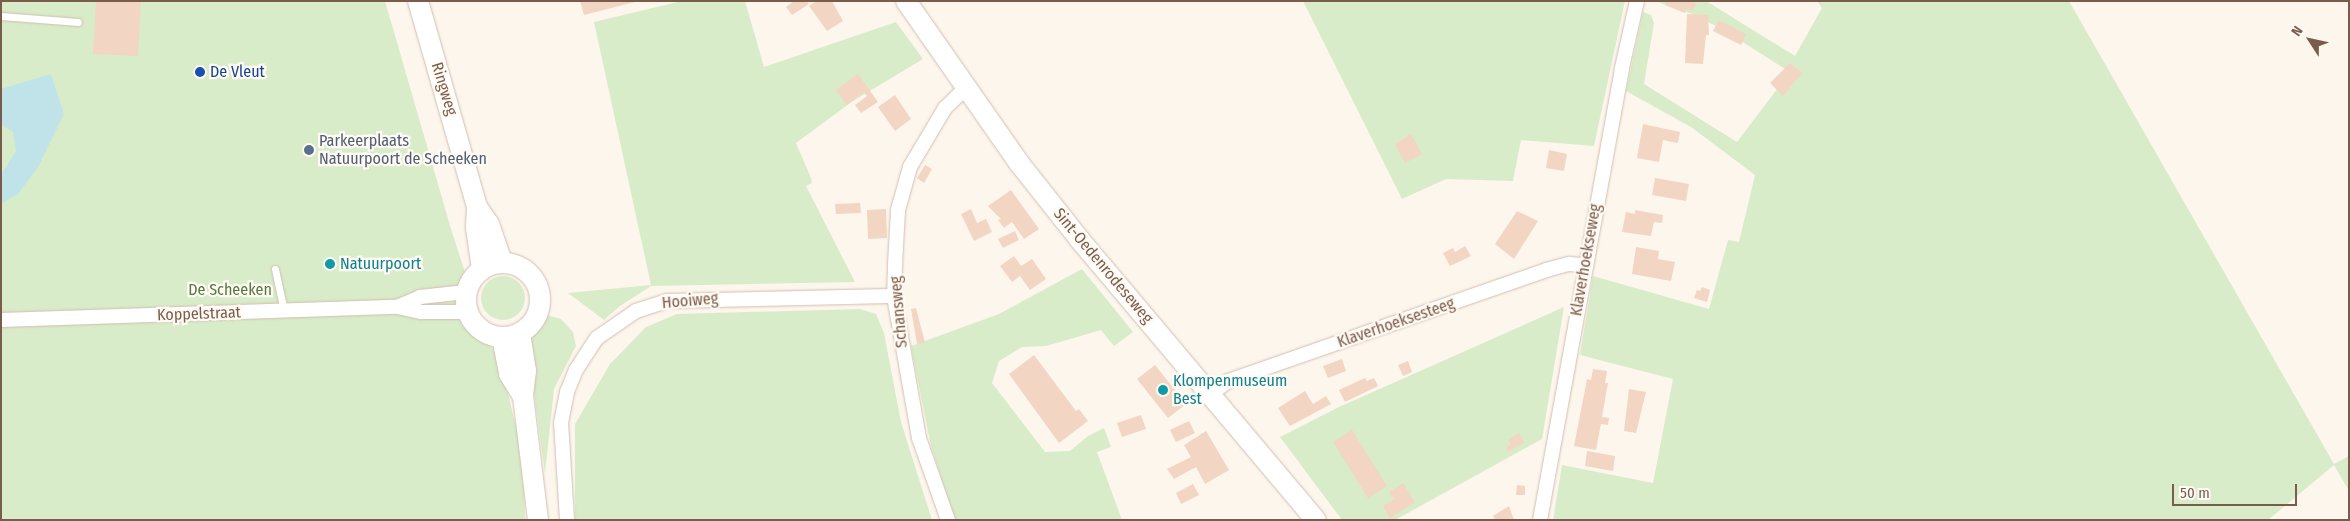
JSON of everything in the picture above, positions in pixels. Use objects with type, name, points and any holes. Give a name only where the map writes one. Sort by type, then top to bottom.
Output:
[{"type":"main road","name":"Ringweg","points":[[418,1],[476,207],[476,228],[482,269]]},
{"type":"main road","name":"Sint-Oedenrodeseweg","points":[[906,1],[1019,163],[1080,240],[1316,520]]},
{"type":"main road","name":"Ringweg","points":[[476,207],[489,224],[502,262]]},
{"type":"main road","points":[[502,262],[523,268],[532,276],[539,291],[539,307],[536,318],[511,335],[484,332],[467,312],[466,292],[482,269],[502,262]]},
{"type":"main road","points":[[511,335],[526,372],[523,396],[538,520]]},
{"type":"street","name":"Klaverhoekseweg","points":[[1540,520],[1585,265],[1637,1]]},
{"type":"street","name":"Schansweg","points":[[948,520],[919,438],[894,296],[898,210],[902,188],[910,167],[945,108],[966,88]]},
{"type":"street","name":"Klaverhoeksesteeg","points":[[1211,394],[1228,381],[1546,270],[1569,264],[1585,265]]},
{"type":"street","name":"Koppelstraat","points":[[397,307],[420,297],[466,292]]},
{"type":"street","name":"Hooiweg","points":[[567,520],[562,416],[576,370],[597,338],[636,311],[666,301],[894,296]]},
{"type":"street","name":"Koppelstraat","points":[[1,320],[397,307],[421,312],[467,312]]},
{"type":"lane","points":[[1,16],[78,22]]},
{"type":"lane","points":[[275,269],[284,311]]},
{"type":"green space","name":"De Scheeken","points":[[1,1],[385,1],[451,229],[488,343],[495,352],[505,380],[523,458],[525,520],[1,520]]},
{"type":"green space","points":[[682,1],[745,1],[764,67],[896,22],[923,59],[853,101],[796,143],[811,178],[812,183],[806,186],[855,282],[651,286],[620,306],[604,320],[568,293],[651,285],[594,22]]},
{"type":"green space","points":[[1303,1],[1625,1],[1594,146],[1521,140],[1513,181],[1446,179],[1402,199]]},
{"type":"green space","points":[[1655,1],[1706,1],[1795,56],[1822,8],[1817,1],[2069,1],[2334,464],[2349,456],[2349,491],[2334,465],[2268,520],[1553,520],[1562,465],[1653,483],[1673,379],[1580,355],[1593,276],[1709,309],[1728,240],[1739,242],[1755,175],[1691,127],[1626,91],[1643,12],[1651,15],[1654,23],[1644,84],[1737,142],[1790,72],[1722,29],[1692,14]]},
{"type":"green space","points":[[1082,269],[1133,332],[1114,346],[1101,330],[1046,346],[1022,347],[999,361],[992,383],[1045,452],[1070,451],[1088,436],[1104,428],[1111,447],[1097,452],[1122,520],[955,520],[931,446],[911,346],[999,314]]},
{"type":"green space","points":[[499,276],[507,276],[519,282],[525,298],[519,314],[507,320],[499,320],[487,314],[481,302],[481,294],[487,282]]},
{"type":"green space","points":[[1564,307],[1542,439],[1395,520],[1342,520],[1280,437],[1339,407]]},
{"type":"green space","points":[[860,309],[876,314],[884,333],[901,422],[932,520],[575,520],[575,424],[610,364],[646,327],[677,314]]},
{"type":"green space","points":[[546,315],[561,319],[573,332],[576,346],[554,389],[545,473],[528,349],[531,336]]},
{"type":"water","points":[[51,74],[64,114],[38,167],[18,194],[1,204],[1,175],[16,151],[13,132],[1,124],[1,89]]},
{"type":"building","points":[[96,1],[141,1],[138,56],[93,54]]},
{"type":"building","points":[[580,1],[635,1],[635,2],[584,15]]},
{"type":"building","points":[[794,1],[807,1],[809,4],[792,15],[786,7]]},
{"type":"building","points":[[816,1],[832,1],[843,21],[827,31],[809,6]]},
{"type":"building","points":[[1666,1],[1689,1],[1696,4],[1693,11],[1686,9],[1685,13],[1665,5]]},
{"type":"building","points":[[1687,14],[1708,15],[1709,35],[1706,35],[1703,64],[1685,63]]},
{"type":"building","points":[[1719,20],[1746,34],[1741,45],[1713,31]]},
{"type":"building","points":[[1790,63],[1802,73],[1783,96],[1770,83]]},
{"type":"building","points":[[858,74],[878,102],[861,113],[855,105],[867,96],[864,92],[847,105],[836,90]]},
{"type":"building","points":[[895,95],[911,119],[895,131],[878,107]]},
{"type":"building","points":[[1643,124],[1680,132],[1678,143],[1663,140],[1659,162],[1637,158]]},
{"type":"building","points":[[1411,134],[1422,154],[1405,163],[1395,144]]},
{"type":"building","points":[[1549,150],[1567,154],[1564,171],[1546,168]]},
{"type":"building","points":[[925,165],[932,169],[924,183],[917,178]]},
{"type":"building","points":[[1655,178],[1689,184],[1686,201],[1652,195]]},
{"type":"building","points":[[1011,190],[1039,229],[1024,239],[1012,222],[1004,228],[998,220],[1001,219],[988,206]]},
{"type":"building","points":[[860,203],[861,213],[836,214],[835,204]]},
{"type":"building","points":[[886,209],[887,238],[868,239],[867,210]]},
{"type":"building","points":[[971,209],[977,223],[986,219],[992,232],[974,241],[961,214]]},
{"type":"building","points":[[1635,210],[1663,215],[1662,223],[1654,222],[1651,236],[1622,232],[1626,212],[1635,214]]},
{"type":"building","points":[[1517,211],[1538,221],[1514,259],[1495,244]]},
{"type":"building","points":[[1015,231],[1019,240],[1003,248],[998,239]]},
{"type":"building","points":[[1465,246],[1471,256],[1450,266],[1443,253],[1453,248],[1455,252]]},
{"type":"building","points":[[1636,247],[1659,251],[1658,259],[1675,262],[1671,281],[1632,274]]},
{"type":"building","points":[[1014,256],[1021,266],[1032,259],[1046,279],[1030,290],[1020,276],[1012,282],[1000,266]]},
{"type":"building","points":[[1702,287],[1710,290],[1707,302],[1694,298],[1697,290],[1700,291]]},
{"type":"building","points":[[916,308],[925,343],[917,344],[911,309]]},
{"type":"building","points":[[1034,355],[1076,411],[1079,409],[1088,421],[1059,443],[1009,374]]},
{"type":"building","points":[[1342,359],[1346,371],[1328,378],[1323,366]]},
{"type":"building","points":[[1408,361],[1412,372],[1403,376],[1398,365]]},
{"type":"building","points":[[1155,365],[1186,404],[1168,418],[1137,379]]},
{"type":"building","points":[[1593,369],[1607,371],[1605,383],[1608,383],[1602,417],[1609,418],[1608,425],[1601,424],[1596,450],[1574,446],[1587,379],[1591,380]]},
{"type":"building","points":[[1365,378],[1367,381],[1374,378],[1378,386],[1345,402],[1339,390]]},
{"type":"building","points":[[1629,389],[1646,392],[1636,433],[1624,431]]},
{"type":"building","points":[[1305,391],[1313,404],[1326,396],[1331,404],[1290,426],[1278,408]]},
{"type":"building","points":[[1141,415],[1146,429],[1122,437],[1117,423]]},
{"type":"building","points":[[1189,421],[1195,433],[1176,442],[1170,430]]},
{"type":"building","points":[[1352,430],[1387,486],[1368,498],[1333,442]]},
{"type":"building","points":[[1206,431],[1229,470],[1205,484],[1196,467],[1174,479],[1167,469],[1191,457],[1184,445]]},
{"type":"building","points":[[1519,433],[1524,442],[1508,452],[1506,448],[1511,444],[1508,440]]},
{"type":"building","points":[[1587,451],[1615,456],[1613,471],[1585,466]]},
{"type":"building","points":[[1403,483],[1415,502],[1390,518],[1383,506],[1394,499],[1389,492]]},
{"type":"building","points":[[1193,484],[1199,495],[1181,504],[1176,493]]},
{"type":"building","points":[[1517,485],[1525,486],[1525,495],[1516,495]]},
{"type":"building","points":[[1509,506],[1514,520],[1495,520],[1493,516]]},
{"type":"place","name":"De Vleut","points":[[200,72]]},
{"type":"place","name":"Parkeerplaats Natuurpoort de Scheeken","points":[[309,150]]},
{"type":"place","name":"Natuurpoort","points":[[330,264]]},
{"type":"place","name":"Klompenmuseum Best","points":[[1163,390]]}]
